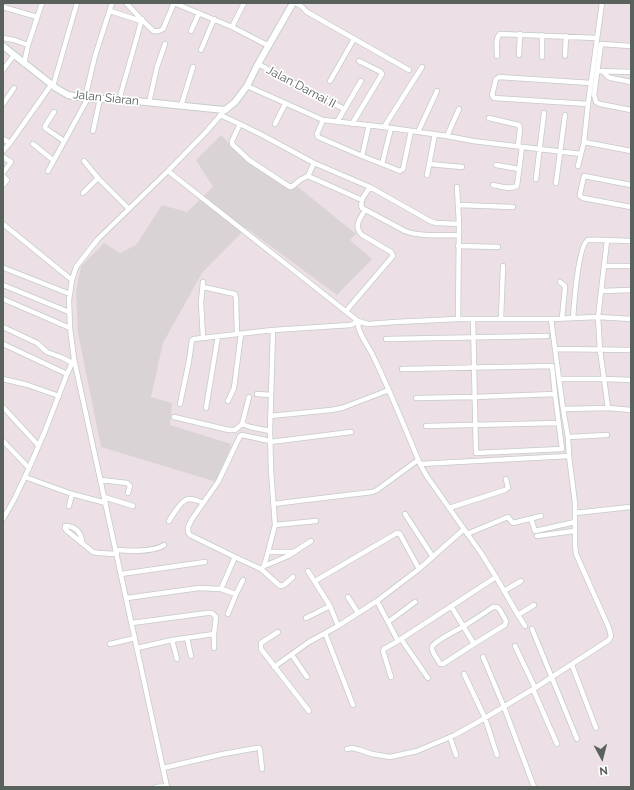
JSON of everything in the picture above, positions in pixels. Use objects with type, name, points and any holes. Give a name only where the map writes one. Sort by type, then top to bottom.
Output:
[{"type":"street","points":[[24,64],[28,46],[42,3]]},
{"type":"street","points":[[3,151],[52,85],[77,3]]},
{"type":"street","points":[[48,171],[86,98],[96,56],[112,3]]},
{"type":"street","points":[[126,3],[141,20],[154,31],[161,31],[165,27],[174,3],[232,26],[269,46]]},
{"type":"street","points":[[232,26],[244,3]]},
{"type":"street","points":[[156,787],[167,786],[117,552],[73,361],[69,312],[70,294],[74,272],[79,263],[98,239],[168,171],[225,110],[232,106],[247,86],[293,3],[301,6],[307,12],[409,70]]},
{"type":"street","points":[[578,166],[584,142],[602,3]]},
{"type":"street","points":[[3,7],[37,17]]},
{"type":"street","points":[[110,11],[141,20]]},
{"type":"street","points":[[191,31],[199,13]]},
{"type":"street","points":[[201,50],[214,19]]},
{"type":"street","points":[[119,100],[141,20]]},
{"type":"street","points":[[497,56],[497,38],[500,34],[597,38]]},
{"type":"street","points":[[519,55],[520,34]]},
{"type":"street","points":[[542,35],[542,57]]},
{"type":"street","points":[[565,56],[566,36]]},
{"type":"street","points":[[3,38],[14,40],[28,46]]},
{"type":"street","points":[[330,81],[354,39]]},
{"type":"street","points":[[149,103],[157,67],[165,44]]},
{"type":"street","points":[[631,46],[601,44],[600,71],[594,95],[596,102],[600,104],[631,110]]},
{"type":"street","name":"Jalan Siaran","points":[[3,46],[52,85],[72,96],[225,110]]},
{"type":"street","points":[[3,70],[14,55]]},
{"type":"street","points":[[352,124],[382,74],[381,72],[359,61]]},
{"type":"street","name":"Jalan Damai II","points":[[258,64],[344,110]]},
{"type":"street","points":[[181,106],[193,67]]},
{"type":"street","points":[[384,127],[422,67]]},
{"type":"street","points":[[600,71],[631,72]]},
{"type":"street","points":[[600,71],[608,77],[631,82]]},
{"type":"street","points":[[588,104],[494,98],[492,95],[496,79],[499,77],[591,83]]},
{"type":"street","points":[[337,122],[361,81]]},
{"type":"street","points":[[247,86],[323,120],[435,134],[473,141],[581,154]]},
{"type":"street","points":[[3,104],[14,88]]},
{"type":"street","points":[[418,132],[437,90]]},
{"type":"street","points":[[93,131],[100,99]]},
{"type":"street","points":[[275,124],[285,104]]},
{"type":"street","points":[[447,136],[459,109]]},
{"type":"street","points":[[54,112],[45,128],[64,141]]},
{"type":"street","points":[[536,179],[544,113]]},
{"type":"street","points":[[556,182],[565,114]]},
{"type":"street","points":[[220,115],[314,163],[370,187],[430,221],[436,223],[459,224]]},
{"type":"street","points":[[489,118],[520,125],[519,170],[517,186],[510,188],[493,185]]},
{"type":"street","points":[[323,120],[317,136],[400,171],[402,170],[411,131]]},
{"type":"street","points":[[240,124],[232,143],[249,160],[291,187],[308,176],[314,163]]},
{"type":"street","points":[[362,156],[369,125]]},
{"type":"street","points":[[382,164],[391,128]]},
{"type":"street","points":[[427,175],[435,134]]},
{"type":"street","points":[[3,139],[10,143]]},
{"type":"street","points":[[584,142],[631,150]]},
{"type":"street","points":[[33,144],[53,160]]},
{"type":"street","points":[[3,157],[11,162],[3,175],[7,180],[3,185]]},
{"type":"street","points":[[84,161],[98,178],[129,209]]},
{"type":"street","points":[[429,164],[462,167]]},
{"type":"street","points":[[496,165],[519,170]]},
{"type":"street","points":[[168,171],[359,322],[368,324],[458,319],[631,318]]},
{"type":"street","points":[[308,176],[362,200]]},
{"type":"street","points":[[631,185],[584,176],[580,194],[583,198],[631,207]]},
{"type":"street","points":[[83,193],[98,178]]},
{"type":"street","points":[[370,187],[362,200],[361,206],[365,210],[411,233],[433,235],[459,234]]},
{"type":"street","points":[[457,187],[459,224],[458,319]]},
{"type":"street","points":[[458,205],[512,207]]},
{"type":"street","points":[[346,311],[393,256],[391,252],[362,235],[358,231],[358,223],[365,210]]},
{"type":"street","points":[[3,224],[72,280]]},
{"type":"street","points":[[573,318],[579,260],[586,241],[590,239],[631,241]]},
{"type":"street","points":[[607,241],[598,317],[600,350],[608,408]]},
{"type":"street","points":[[458,246],[498,247]]},
{"type":"street","points":[[501,319],[503,266]]},
{"type":"street","points":[[604,266],[631,266]]},
{"type":"street","points":[[4,268],[70,294]]},
{"type":"street","points":[[560,282],[565,286],[562,318]]},
{"type":"street","points":[[3,285],[69,312]]},
{"type":"street","points":[[203,338],[201,302],[203,285],[235,294],[239,334],[234,388],[228,401]]},
{"type":"street","points":[[601,291],[631,290]]},
{"type":"street","points":[[3,299],[70,328]]},
{"type":"street","points":[[402,369],[474,368],[552,366],[562,449],[476,453],[474,368],[474,336],[473,319]]},
{"type":"street","points":[[347,749],[352,748],[372,754],[390,757],[417,751],[450,737],[534,689],[608,642],[611,636],[609,628],[577,558],[574,531],[575,503],[568,437],[551,319]]},
{"type":"street","points":[[180,404],[192,340],[194,339],[273,330],[351,325],[359,322]]},
{"type":"street","points":[[359,322],[359,330],[374,356],[419,462],[426,475],[481,553],[525,626]]},
{"type":"street","points":[[3,327],[37,342],[47,352],[73,361]]},
{"type":"street","points":[[262,567],[268,552],[275,525],[270,441],[273,330]]},
{"type":"street","points":[[206,408],[218,336]]},
{"type":"street","points":[[386,339],[474,336],[547,336]]},
{"type":"street","points":[[3,344],[67,374]]},
{"type":"street","points":[[556,349],[631,350]]},
{"type":"street","points":[[3,519],[29,468],[73,361]]},
{"type":"street","points":[[3,379],[28,385],[59,396]]},
{"type":"street","points":[[559,379],[631,380]]},
{"type":"street","points":[[270,416],[342,408],[389,390]]},
{"type":"street","points":[[257,394],[271,395]]},
{"type":"street","points":[[416,398],[555,394]]},
{"type":"street","points":[[174,417],[229,430],[235,430],[242,424],[249,397]]},
{"type":"street","points":[[3,408],[38,445]]},
{"type":"street","points":[[563,409],[608,408],[631,410]]},
{"type":"street","points":[[426,426],[559,423]]},
{"type":"street","points":[[242,424],[250,427],[270,430]]},
{"type":"street","points":[[293,577],[284,585],[280,586],[262,567],[236,557],[190,535],[188,532],[188,527],[218,482],[240,436],[242,435],[270,441],[351,432]]},
{"type":"street","points":[[568,437],[607,435]]},
{"type":"street","points":[[3,441],[29,468]]},
{"type":"street","points":[[273,504],[372,492],[419,462],[569,456]]},
{"type":"street","points":[[25,477],[72,494],[106,503]]},
{"type":"street","points":[[449,508],[505,490],[508,488],[506,479]]},
{"type":"street","points":[[101,480],[127,483],[130,486],[128,493]]},
{"type":"street","points":[[69,506],[72,494]]},
{"type":"street","points":[[104,497],[133,506]]},
{"type":"street","points":[[169,521],[185,500],[189,499],[204,503]]},
{"type":"street","points":[[575,513],[630,508]]},
{"type":"street","points":[[404,514],[433,557]]},
{"type":"street","points":[[274,667],[309,642],[338,626],[377,601],[465,532],[508,517],[513,523],[541,516]]},
{"type":"street","points":[[531,519],[535,530],[575,522]]},
{"type":"street","points":[[275,525],[316,521]]},
{"type":"street","points":[[537,536],[574,531]]},
{"type":"street","points":[[314,581],[397,533],[400,534],[419,569]]},
{"type":"street","points":[[262,567],[288,556],[311,541]]},
{"type":"street","points":[[82,542],[93,552],[98,553],[160,548],[164,545]]},
{"type":"street","points":[[268,552],[293,552]]},
{"type":"street","points":[[222,589],[236,557]]},
{"type":"street","points":[[121,574],[205,562]]},
{"type":"street","points":[[308,571],[330,606],[338,626]]},
{"type":"street","points":[[391,677],[383,651],[384,649],[496,577]]},
{"type":"street","points":[[228,614],[243,580]]},
{"type":"street","points":[[504,591],[521,581]]},
{"type":"street","points":[[127,598],[199,588],[222,589],[236,594]]},
{"type":"street","points":[[348,597],[358,613]]},
{"type":"street","points":[[377,601],[399,640],[428,678]]},
{"type":"street","points":[[388,622],[415,602]]},
{"type":"street","points":[[518,615],[534,605]]},
{"type":"street","points":[[306,618],[330,606]]},
{"type":"street","points":[[452,606],[474,644]]},
{"type":"street","points":[[493,607],[500,610],[506,621],[505,625],[474,644],[443,664],[440,664],[433,652],[432,647],[444,637],[493,607]]},
{"type":"street","points":[[132,623],[212,613],[216,617],[214,648]]},
{"type":"street","points":[[532,629],[577,739]]},
{"type":"street","points":[[278,632],[262,643],[260,647],[309,711]]},
{"type":"street","points":[[325,633],[353,705]]},
{"type":"street","points":[[138,648],[172,640],[214,634]]},
{"type":"street","points":[[110,644],[135,638]]},
{"type":"street","points":[[187,638],[191,656]]},
{"type":"street","points":[[172,640],[177,659]]},
{"type":"street","points":[[515,646],[557,744]]},
{"type":"street","points":[[292,654],[308,677]]},
{"type":"street","points":[[483,657],[504,707],[534,787]]},
{"type":"street","points":[[572,665],[596,728]]},
{"type":"street","points":[[464,674],[485,718],[497,754]]},
{"type":"street","points":[[450,737],[456,755]]},
{"type":"street","points":[[163,768],[223,754],[259,748],[262,769]]},
{"type":"shaded area","points":[[221,135],[249,163],[298,187],[356,234],[350,240],[372,259],[337,295],[246,228],[202,273],[163,343],[151,397],[172,403],[170,425],[231,444],[220,483],[101,447],[78,333],[76,291],[81,266],[104,243],[120,253],[136,245],[162,205],[187,212],[213,187],[196,160]]}]
